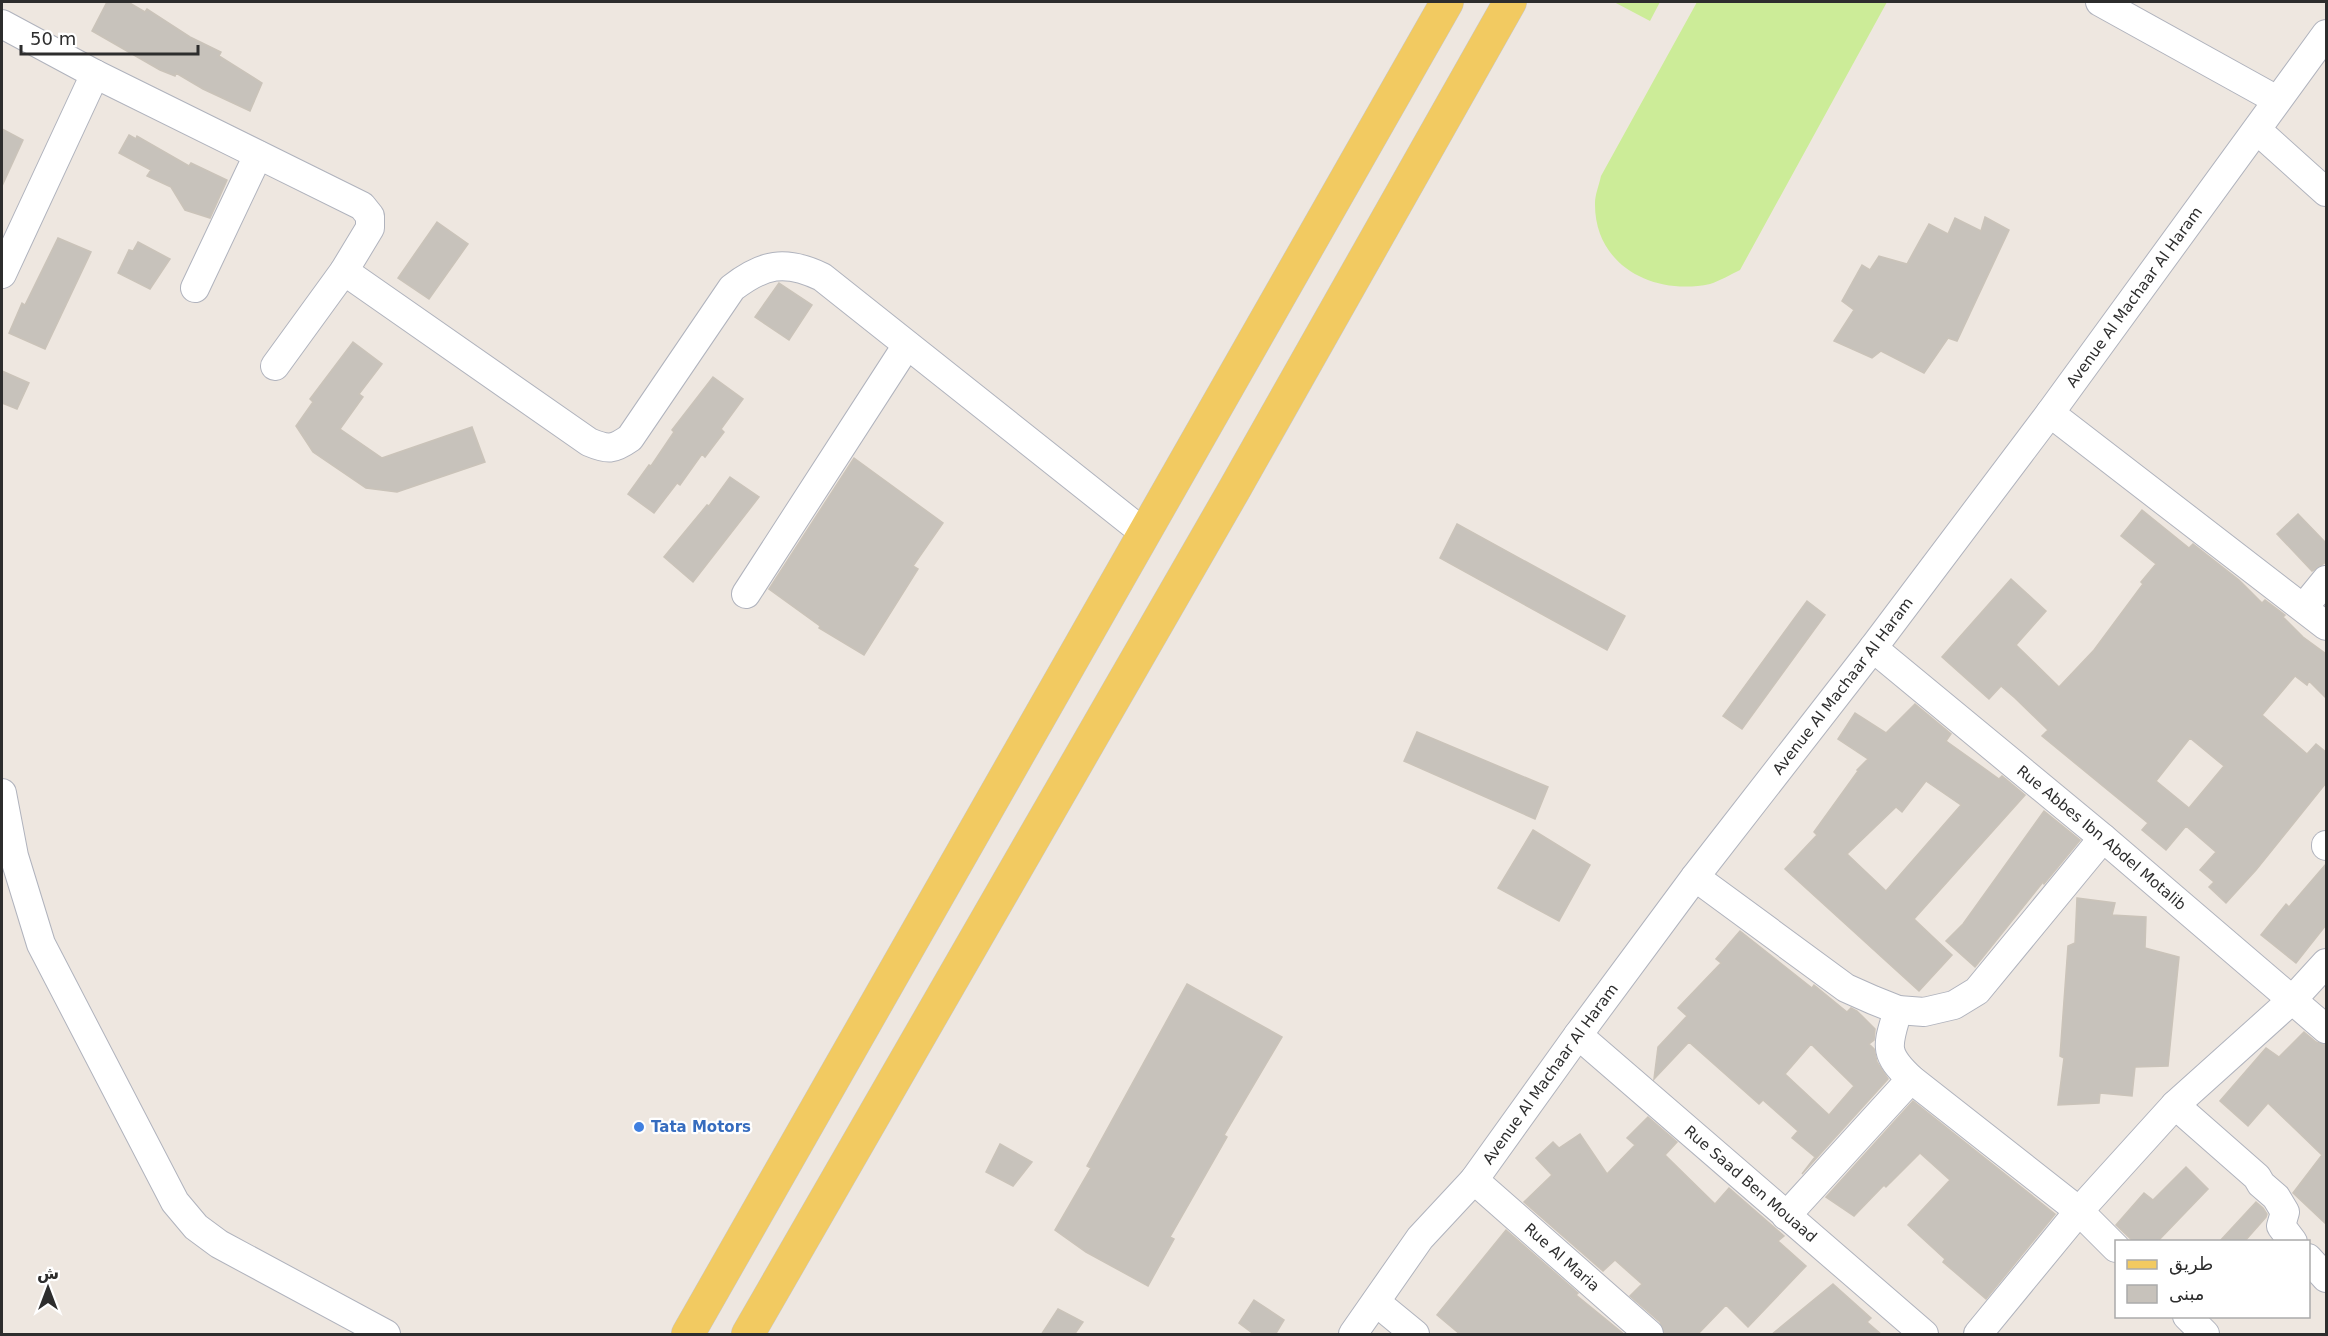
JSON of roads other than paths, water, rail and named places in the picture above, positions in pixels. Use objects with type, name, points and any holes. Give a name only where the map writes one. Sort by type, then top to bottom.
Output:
[{"type":"main road","points":[[687,1335],[1447,2]]},
{"type":"main road","points":[[748,1335],[1228,500],[1510,2]]},
{"type":"street","points":[[2100,2],[2277,100]]},
{"type":"street","points":[[2,24],[95,74],[362,206],[370,216],[370,228],[344,271],[275,366]]},
{"type":"street","name":"Avenue Al Machaar Al Haram","points":[[1353,1335],[1420,1238],[1474,1180],[1695,877],[1873,648],[2050,413],[2326,34]]},
{"type":"street","points":[[2,274],[95,74]]},
{"type":"street","points":[[2257,130],[2326,192]]},
{"type":"street","points":[[195,288],[258,155]]},
{"type":"street","points":[[344,271],[589,442],[604,449],[618,447],[630,438],[732,288],[747,276],[765,268],[802,267],[822,277],[1143,532]]},
{"type":"street","points":[[746,594],[907,345]]},
{"type":"street","points":[[2050,413],[2326,626]]},
{"type":"street","points":[[2304,607],[2326,580]]},
{"type":"street","name":"Rue Abbes Ibn Abdel Motalib","points":[[1873,648],[2103,838],[2326,1029]]},
{"type":"street","points":[[2,793],[14,856],[41,944],[175,1202],[196,1227],[219,1244],[386,1335]]},
{"type":"street","points":[[1695,877],[1846,988],[1898,1010],[1924,1012],[1954,1005],[1977,992],[2103,838]]},
{"type":"street","points":[[1978,1335],[2079,1211],[2175,1105],[2293,999],[2326,963]]},
{"type":"street","points":[[1898,1010],[1889,1041],[1889,1051],[1895,1064],[2079,1211],[2115,1247]]},
{"type":"street","name":"Rue Saad Ben Mouaad","points":[[1578,1035],[1924,1335]]},
{"type":"street","points":[[1786,1216],[1911,1079]]},
{"type":"street","points":[[2175,1105],[2257,1177],[2261,1184],[2276,1197],[2285,1212],[2281,1226],[2292,1240]]},
{"type":"street","name":"Rue Al Maria","points":[[1474,1180],[1649,1335]]},
{"type":"street","points":[[2310,1260],[2326,1278]]},
{"type":"street","points":[[1376,1302],[1415,1335]]},
{"type":"street","points":[[2188,1318],[2205,1335]]},
{"type":"place","name":"Tata Motors","points":[[639,1127]]}]
